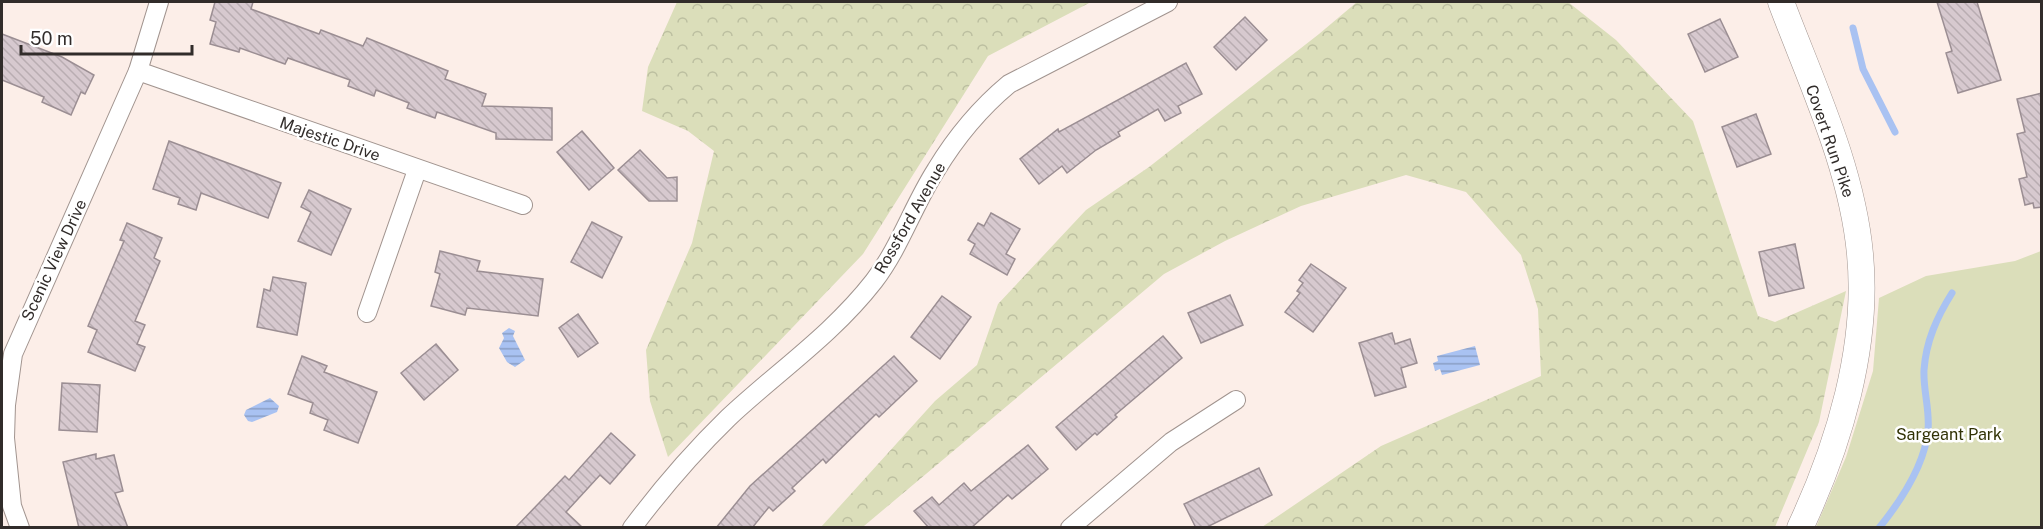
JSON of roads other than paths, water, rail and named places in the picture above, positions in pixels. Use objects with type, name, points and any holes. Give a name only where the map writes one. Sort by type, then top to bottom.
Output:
[{"type":"street","name":"Scenic View Drive","points":[[20,528],[11,497],[5,438],[6,405],[13,354],[138,71],[159,2]]},
{"type":"street","name":"Rossford Avenue","points":[[632,528],[668,480],[716,431],[821,339],[868,288],[888,260],[936,170],[969,121],[988,101],[1010,84],[1168,2]]},
{"type":"street","name":"Covert Run Pike","points":[[1780,2],[1842,166],[1858,241],[1862,278],[1857,344],[1843,410],[1822,482],[1800,528]]},
{"type":"street","name":"Majestic Drive","points":[[138,71],[523,205]]},
{"type":"street","points":[[367,313],[417,170]]},
{"type":"street","points":[[1070,528],[1171,442],[1236,400]]},
{"type":"water","points":[[509,328],[515,331],[513,336],[525,360],[515,367],[507,362],[499,348],[504,338],[502,333]]},
{"type":"water","points":[[1475,346],[1480,365],[1442,375],[1440,369],[1435,371],[1433,363],[1438,361],[1437,356]]},
{"type":"water","points":[[270,398],[279,406],[277,412],[252,422],[248,421],[244,415],[246,410]]},
{"type":"waterway","points":[[1853,28],[1863,69],[1895,132]]},
{"type":"waterway","points":[[1879,528],[1903,495],[1922,456],[1928,430],[1925,359],[1933,330],[1952,293]]},
{"type":"park label","name":"Sargeant Park","points":[[1949,434]]}]
